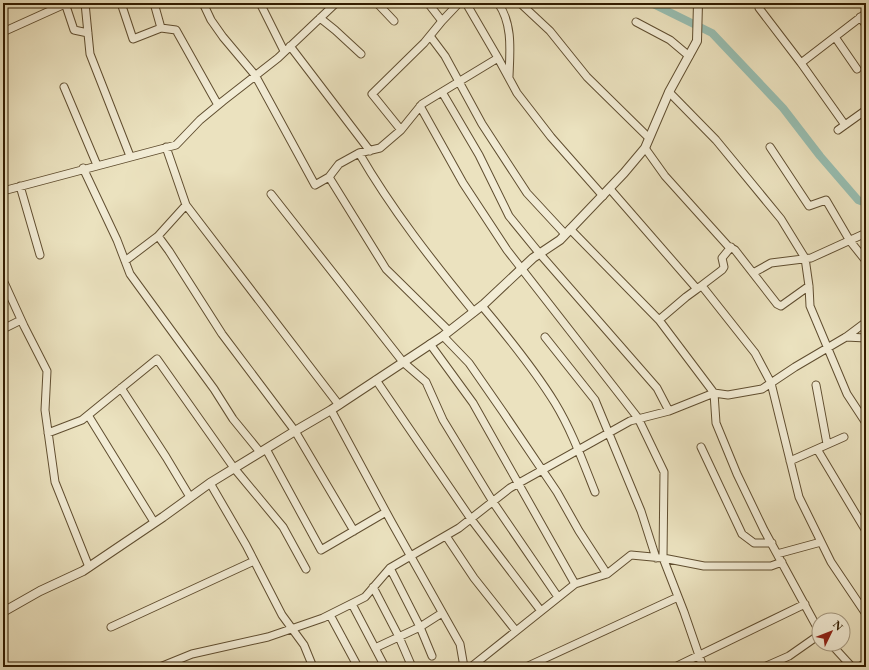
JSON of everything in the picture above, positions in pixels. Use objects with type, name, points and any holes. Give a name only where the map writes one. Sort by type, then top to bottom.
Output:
[{"type":"street","points":[[3,32],[65,3],[74,30],[88,33]]},
{"type":"street","points":[[85,3],[90,54],[130,156]]},
{"type":"street","points":[[121,3],[133,39],[161,28],[176,30],[218,105]]},
{"type":"street","points":[[154,3],[161,28]]},
{"type":"street","points":[[203,3],[211,20],[223,37],[255,74],[315,185],[329,177],[339,164],[359,153],[380,148],[400,130],[420,106],[498,58]]},
{"type":"street","points":[[260,3],[284,52]]},
{"type":"street","points":[[3,190],[176,144],[218,105],[284,52],[336,3]]},
{"type":"street","points":[[378,3],[394,21]]},
{"type":"street","points":[[428,3],[442,20]]},
{"type":"street","points":[[400,130],[372,94],[430,36],[442,20],[459,3]]},
{"type":"street","points":[[466,3],[517,93],[551,137],[603,196]]},
{"type":"street","points":[[498,3],[508,26],[510,50],[509,77]]},
{"type":"street","points":[[520,3],[550,31],[587,77],[649,138]]},
{"type":"street","points":[[3,612],[88,567],[210,483],[339,405],[446,334],[482,306],[521,269],[560,240],[624,174],[645,148],[669,92],[697,41],[698,3]]},
{"type":"street","points":[[759,8],[801,63],[845,125]]},
{"type":"street","points":[[801,63],[863,15],[866,25]]},
{"type":"street","points":[[320,18],[361,54]]},
{"type":"street","points":[[636,22],[670,40],[689,56]]},
{"type":"street","points":[[430,36],[445,56],[482,124],[528,193],[659,320],[714,393],[716,423],[737,474],[777,554],[811,616]]},
{"type":"street","points":[[835,37],[856,69]]},
{"type":"street","points":[[290,46],[370,151]]},
{"type":"street","points":[[64,87],[97,165]]},
{"type":"street","points":[[442,92],[479,155],[509,216],[540,254],[657,388],[669,411]]},
{"type":"street","points":[[669,92],[716,140],[781,219],[805,258],[810,306],[847,394],[866,423]]},
{"type":"street","points":[[420,106],[463,183],[521,269],[638,418],[664,472],[660,558]]},
{"type":"street","points":[[838,130],[866,110]]},
{"type":"street","points":[[166,147],[186,205],[339,405]]},
{"type":"street","points":[[770,147],[809,206],[826,200],[850,241],[866,261]]},
{"type":"street","points":[[645,148],[665,176],[728,246],[735,250],[752,274],[777,304],[781,306],[809,286]]},
{"type":"street","points":[[359,153],[373,177],[432,261],[474,312]]},
{"type":"street","points":[[83,168],[117,240],[130,274],[214,389],[233,419],[263,451],[321,550],[386,512]]},
{"type":"street","points":[[329,177],[386,269],[446,334],[469,363],[557,492],[579,531],[607,574]]},
{"type":"street","points":[[20,186],[40,255]]},
{"type":"street","points":[[610,189],[700,288],[755,353],[771,383],[799,497],[831,562],[866,614]]},
{"type":"street","points":[[271,194],[403,362],[426,382],[443,420],[493,502],[558,597]]},
{"type":"street","points":[[125,261],[158,236],[186,205]]},
{"type":"street","points":[[752,274],[771,263],[811,258],[866,233]]},
{"type":"street","points":[[158,236],[222,334],[295,431],[354,531]]},
{"type":"street","points":[[659,320],[722,270],[724,267],[722,258],[731,247]]},
{"type":"street","points":[[3,280],[21,320],[47,371],[45,410],[55,482],[88,567]]},
{"type":"street","points":[[482,306],[512,341],[555,403],[579,449],[595,492]]},
{"type":"street","points":[[3,329],[21,320]]},
{"type":"street","points":[[160,667],[192,654],[268,638],[330,615],[365,597],[390,568],[459,528],[518,484],[608,432],[638,418],[669,411],[714,393],[728,395],[762,389],[846,337],[866,322]]},
{"type":"street","points":[[545,337],[595,400],[660,558],[678,597],[703,667]]},
{"type":"street","points":[[846,337],[866,338]]},
{"type":"street","points":[[430,344],[473,403],[575,584]]},
{"type":"street","points":[[48,433],[82,420],[157,360],[234,468],[283,527],[306,569]]},
{"type":"street","points":[[376,380],[471,519],[541,611]]},
{"type":"street","points":[[816,385],[827,444]]},
{"type":"street","points":[[121,388],[190,497]]},
{"type":"street","points":[[331,410],[410,556],[460,644],[464,667]]},
{"type":"street","points":[[88,415],[154,522]]},
{"type":"street","points":[[790,461],[844,437]]},
{"type":"street","points":[[701,447],[742,534],[754,543],[772,543]]},
{"type":"street","points":[[817,449],[866,531]]},
{"type":"street","points":[[210,483],[254,561],[282,615],[304,645],[313,667]]},
{"type":"street","points":[[446,536],[474,578],[516,631]]},
{"type":"street","points":[[777,554],[821,542]]},
{"type":"street","points":[[471,667],[575,584],[607,574],[631,555],[660,558],[704,566],[771,566],[782,562]]},
{"type":"street","points":[[111,627],[254,561]]},
{"type":"street","points":[[390,568],[420,627],[432,656]]},
{"type":"street","points":[[373,587],[399,637],[412,667]]},
{"type":"street","points":[[526,667],[678,597]]},
{"type":"street","points":[[352,604],[385,667]]},
{"type":"street","points":[[675,667],[805,604]]},
{"type":"street","points":[[375,648],[420,627],[442,613]]},
{"type":"street","points":[[330,615],[358,667]]},
{"type":"street","points":[[764,667],[789,656],[811,641]]},
{"type":"street","points":[[838,652],[852,667]]},
{"type":"street","points":[[859,667],[866,663]]},
{"type":"waterway","points":[[647,3],[653,4],[712,33],[783,108],[820,156],[858,200],[866,203]]}]
